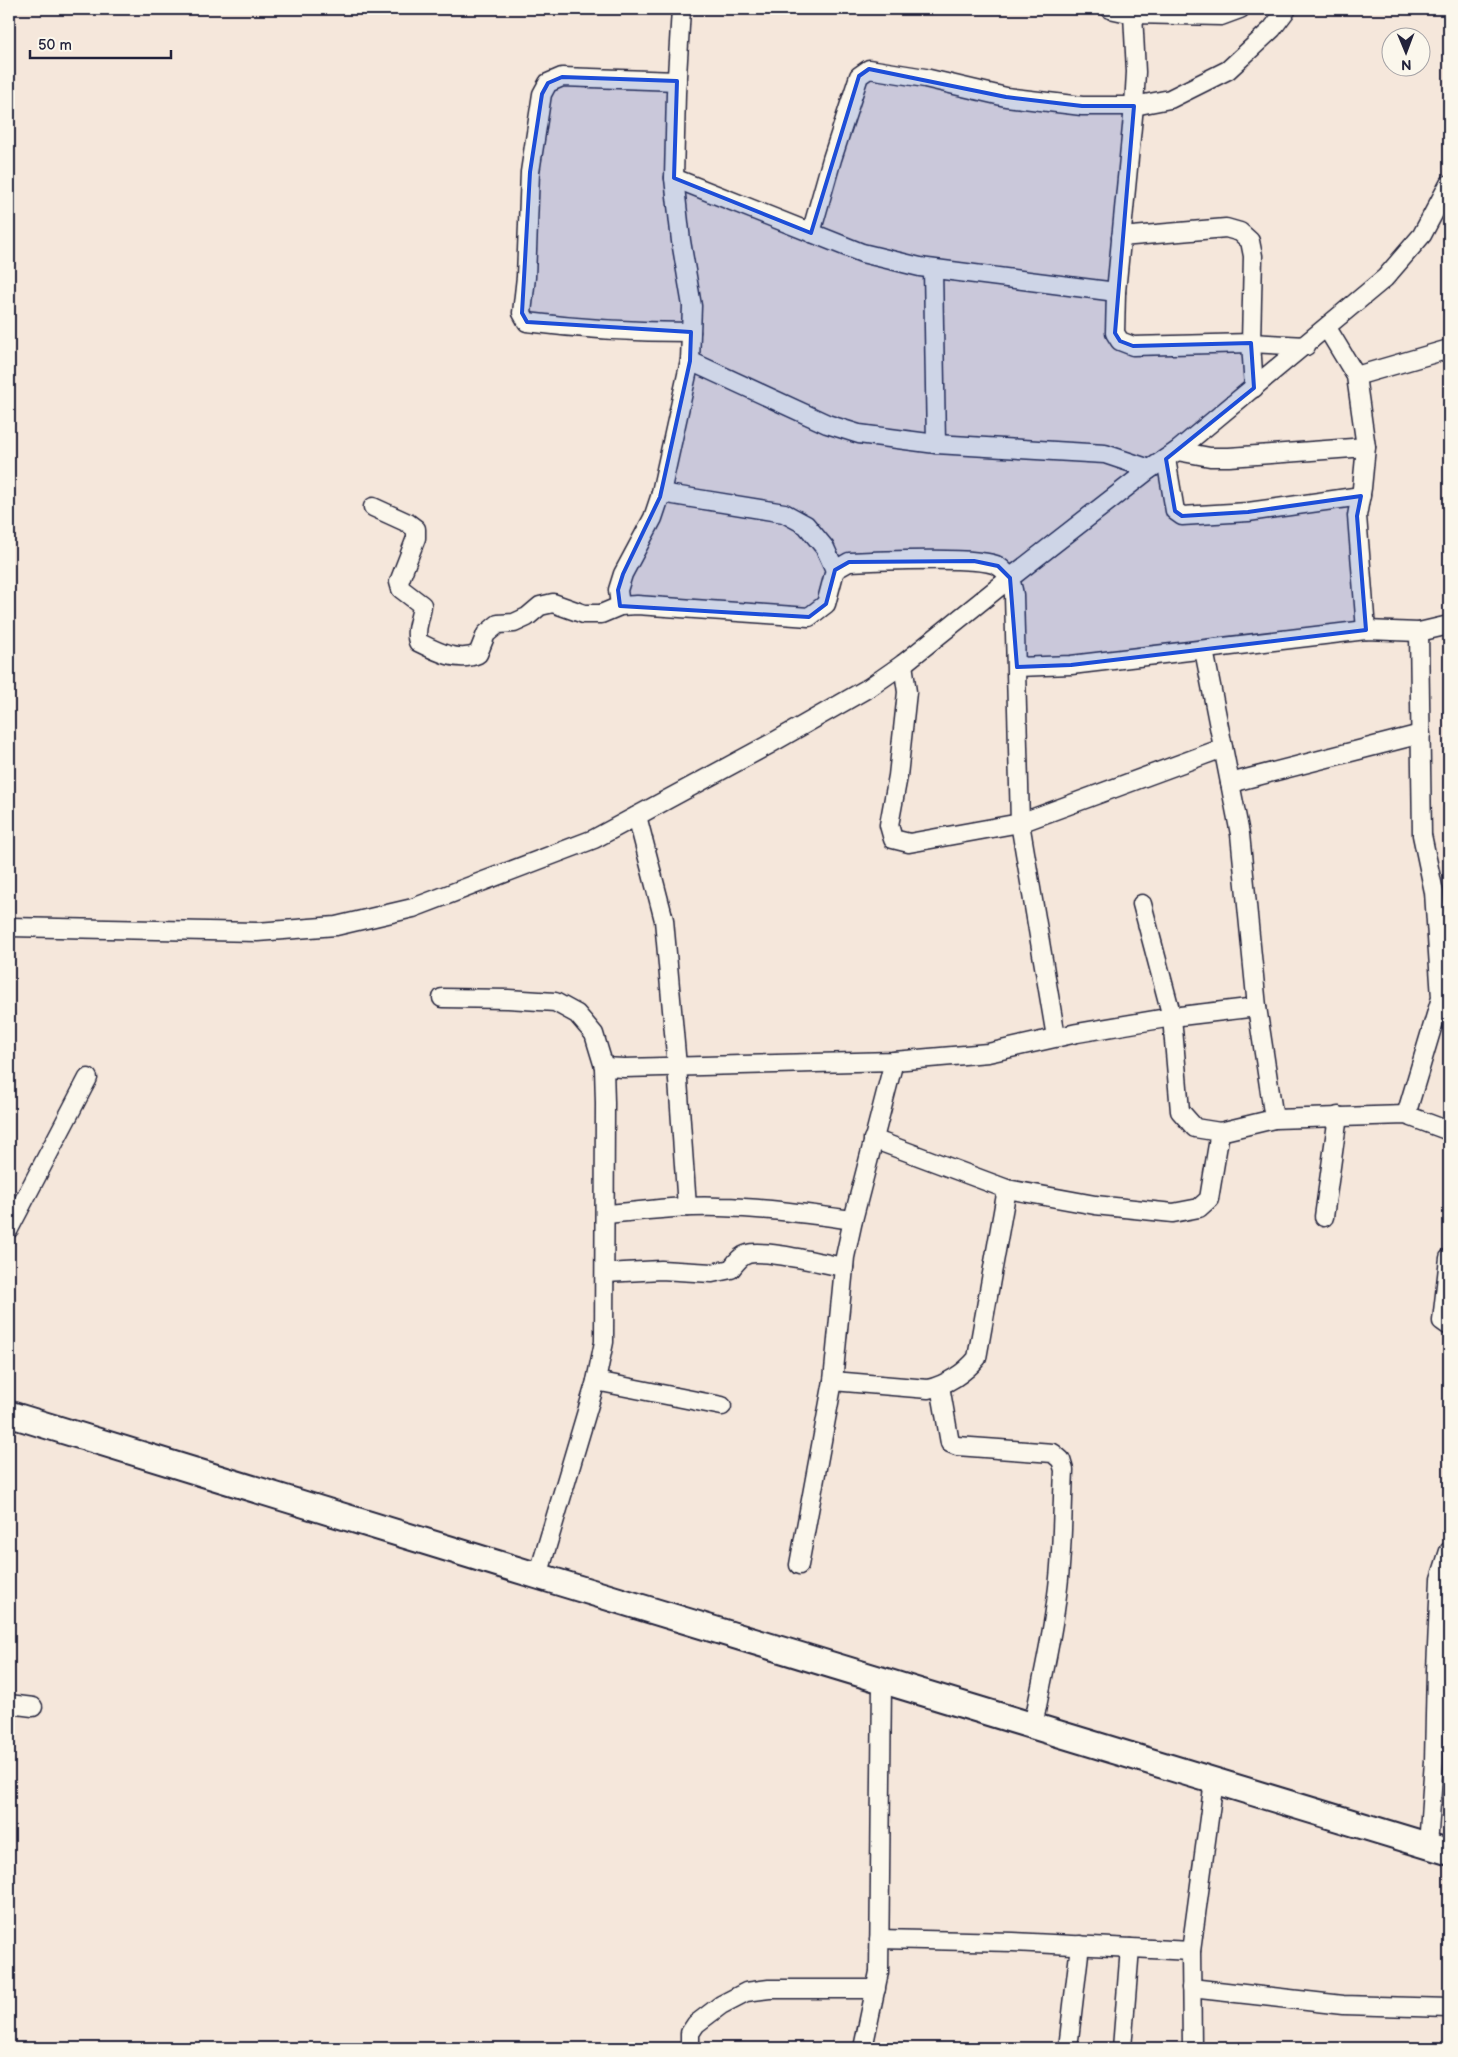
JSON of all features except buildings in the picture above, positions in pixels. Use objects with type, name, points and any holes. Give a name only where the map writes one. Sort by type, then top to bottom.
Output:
[{"type":"main road","points":[[9,1414],[1032,1727],[1439,1849]]},
{"type":"street","points":[[620,606],[618,590],[623,574],[653,518],[661,493],[690,361],[692,306],[681,241],[674,178],[681,9]]},
{"type":"street","points":[[1110,9],[1133,14],[1221,16],[1240,9]]},
{"type":"street","points":[[811,233],[832,159],[859,76],[868,69],[925,78],[1006,97],[1082,106],[1134,106],[1170,98],[1228,70],[1272,29],[1287,9]]},
{"type":"street","points":[[1133,14],[1136,72],[1116,292],[1115,333],[1120,341],[1133,346],[1251,343],[1306,346]]},
{"type":"street","points":[[677,81],[562,77],[548,83],[542,94],[530,172],[526,277],[522,314],[527,322],[546,325],[646,332],[691,332]]},
{"type":"street","points":[[674,178],[862,253],[892,262],[1116,292]]},
{"type":"street","points":[[9,926],[257,932],[336,926],[413,908],[594,839],[870,687],[903,664],[1150,469],[1172,455],[1306,346],[1385,278],[1422,235],[1449,184]]},
{"type":"street","points":[[1121,237],[1226,228],[1240,232],[1250,241],[1253,256],[1251,343],[1254,388]]},
{"type":"street","points":[[933,269],[936,444]]},
{"type":"street","points":[[1327,328],[1356,376],[1366,447],[1356,516],[1366,630]]},
{"type":"street","points":[[1356,376],[1449,349]]},
{"type":"street","points":[[690,361],[826,424],[859,434],[936,444],[1105,454],[1150,469]]},
{"type":"street","points":[[1172,455],[1228,458],[1366,447]]},
{"type":"street","points":[[1172,455],[1176,511],[1182,516],[1248,512],[1360,496]]},
{"type":"street","points":[[373,507],[408,523],[416,529],[416,538],[399,582],[401,589],[422,605],[421,617],[415,633],[418,642],[447,655],[469,658],[478,654],[486,634],[498,624],[514,623],[527,617],[540,606],[554,603],[584,614],[601,614],[620,606],[637,605],[809,617],[826,604],[835,570],[825,548],[806,525],[784,513],[661,493]]},
{"type":"street","points":[[835,570],[848,562],[974,561],[998,566],[1010,578],[1014,595],[1018,667],[1017,731],[1020,823],[1056,1037]]},
{"type":"street","points":[[1018,667],[1070,665],[1366,630],[1419,632],[1449,625]]},
{"type":"street","points":[[1406,1115],[1441,998],[1434,892],[1422,835],[1419,632]]},
{"type":"street","points":[[1204,650],[1240,834],[1257,1007],[1274,1119]]},
{"type":"street","points":[[903,664],[907,692],[906,718],[889,825],[893,839],[909,843],[1020,823],[1223,748]]},
{"type":"street","points":[[1230,783],[1421,734]]},
{"type":"street","points":[[637,816],[664,920],[687,1207]]},
{"type":"street","points":[[1142,904],[1172,1017],[1180,1111],[1195,1128],[1220,1132],[1274,1119],[1406,1115],[1449,1131]]},
{"type":"street","points":[[442,998],[556,1002],[577,1014],[594,1034],[604,1067],[606,1214],[604,1342],[596,1381],[538,1576]]},
{"type":"street","points":[[604,1067],[894,1061],[988,1053],[1056,1037],[1172,1017],[1257,1007]]},
{"type":"street","points":[[799,1565],[833,1381],[844,1267],[853,1220],[894,1061]]},
{"type":"street","points":[[9,1229],[88,1078]]},
{"type":"street","points":[[1324,1217],[1338,1116]]},
{"type":"street","points":[[873,1139],[1007,1189],[1095,1206],[1173,1213],[1199,1208],[1210,1199],[1220,1132]]},
{"type":"street","points":[[833,1381],[928,1389],[940,1386],[970,1366],[977,1358],[1007,1189]]},
{"type":"street","points":[[606,1214],[718,1206],[772,1209],[853,1220]]},
{"type":"street","points":[[606,1273],[661,1270],[712,1273],[731,1270],[738,1260],[747,1254],[766,1254],[844,1267]]},
{"type":"street","points":[[1449,1258],[1442,1321],[1449,1326]]},
{"type":"street","points":[[596,1381],[722,1406]]},
{"type":"street","points":[[940,1386],[950,1443],[957,1446],[1053,1453],[1061,1460],[1064,1470],[1058,1592],[1052,1634],[1032,1727]]},
{"type":"street","points":[[1439,1849],[1434,1761],[1440,1579],[1449,1551]]},
{"type":"street","points":[[863,2048],[879,1972],[882,1681]]},
{"type":"street","points":[[9,1704],[33,1707]]},
{"type":"street","points":[[1192,2048],[1191,1951],[1214,1782]]},
{"type":"street","points":[[879,1939],[1080,1945],[1191,1951]]},
{"type":"street","points":[[1068,2048],[1080,1945]]},
{"type":"street","points":[[1122,2048],[1130,1948]]},
{"type":"street","points":[[1192,1988],[1343,2005],[1449,2008]]},
{"type":"street","points":[[690,2048],[690,2033],[696,2024],[721,2005],[746,1992],[769,1989],[876,1989]]},
{"type":"highlighted area","points":[[869,69],[1006,97],[1082,106],[1134,106],[1115,333],[1120,341],[1133,346],[1251,343],[1254,388],[1166,459],[1175,511],[1182,516],[1248,512],[1361,496],[1357,516],[1366,630],[1071,665],[1017,667],[1010,578],[998,566],[974,561],[849,562],[835,570],[826,604],[809,617],[620,606],[618,590],[623,574],[660,497],[690,361],[691,332],[527,322],[522,313],[530,172],[542,94],[548,83],[562,77],[677,81],[674,178],[811,233],[859,76]]}]
